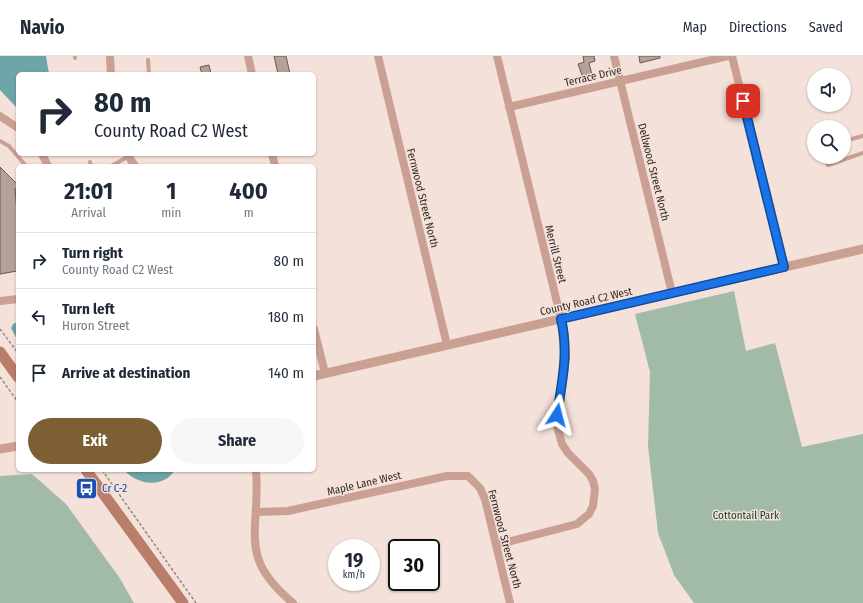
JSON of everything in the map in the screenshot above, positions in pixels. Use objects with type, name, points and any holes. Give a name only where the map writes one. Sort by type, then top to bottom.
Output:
[{"type":"main road","points":[[0,352],[16,374]]},
{"type":"main road","points":[[87,472],[183,603]]},
{"type":"street","points":[[110,56],[111,72]]},
{"type":"street","points":[[248,56],[252,72]]},
{"type":"street","name":"Fernwood Street North","points":[[378,56],[447,345]]},
{"type":"street","name":"Merrill Street","points":[[496,545],[577,524],[589,514],[593,506],[595,489],[589,474],[568,453],[562,444],[557,426],[566,357],[566,344],[497,56]]},
{"type":"street","name":"Dellwood Street North","points":[[614,56],[672,293]]},
{"type":"street","name":"Terrace Drive","points":[[509,107],[728,56]]},
{"type":"street","points":[[732,56],[784,267]]},
{"type":"street","points":[[0,116],[16,127]]},
{"type":"street","name":"County Road C2 West","points":[[316,376],[863,249]]},
{"type":"street","points":[[0,301],[16,299]]},
{"type":"street","points":[[316,337],[325,374]]},
{"type":"street","points":[[0,450],[16,446]]},
{"type":"street","points":[[256,472],[256,512],[254,530],[255,549],[259,562],[272,584],[293,603]]},
{"type":"street","name":"Maple Lane West","points":[[256,512],[288,511],[447,476],[468,476],[475,482]]},
{"type":"street","name":"Fernwood Street North","points":[[475,482],[485,499],[510,603]]},
{"type":"lane","points":[[148,60],[149,72]]},
{"type":"lane","points":[[851,139],[863,136]]},
{"type":"lane","points":[[0,140],[9,146],[16,154]]},
{"type":"lane","points":[[851,158],[863,154]]},
{"type":"lane","points":[[18,156],[24,164]]},
{"type":"lane","points":[[114,164],[128,156]]},
{"type":"path","points":[[0,328],[16,351]]},
{"type":"path","points":[[0,376],[16,399]]},
{"type":"path","points":[[103,472],[196,603]]},
{"type":"green space","name":"Cottontail Park","points":[[734,291],[746,351],[775,343],[802,447],[863,434],[863,603],[694,603],[674,575],[658,533],[648,446],[650,372],[635,314]]},
{"type":"green space","points":[[32,474],[66,504],[119,577],[134,603],[0,603],[0,476]]},
{"type":"water","points":[[0,56],[46,56],[49,72],[16,72],[16,107],[0,90]]},
{"type":"water","points":[[16,323],[16,337],[11,328],[13,324]]},
{"type":"water","points":[[126,472],[173,472],[164,480],[150,483],[143,482]]},
{"type":"building","points":[[274,56],[286,56],[290,72],[278,72]]},
{"type":"building","points":[[583,56],[594,56],[595,61],[589,63],[592,75],[583,78],[578,64],[584,62]]},
{"type":"building","points":[[639,56],[660,56],[660,58],[640,63]]},
{"type":"building","points":[[209,65],[211,72],[201,72],[200,67]]},
{"type":"building","points":[[0,167],[16,183],[16,271],[0,274]]},
{"type":"place","name":"Cr C-2","points":[[86,488]]},
{"type":"route","points":[[557,415],[566,357],[566,344],[561,319],[784,267],[743,101]]}]
